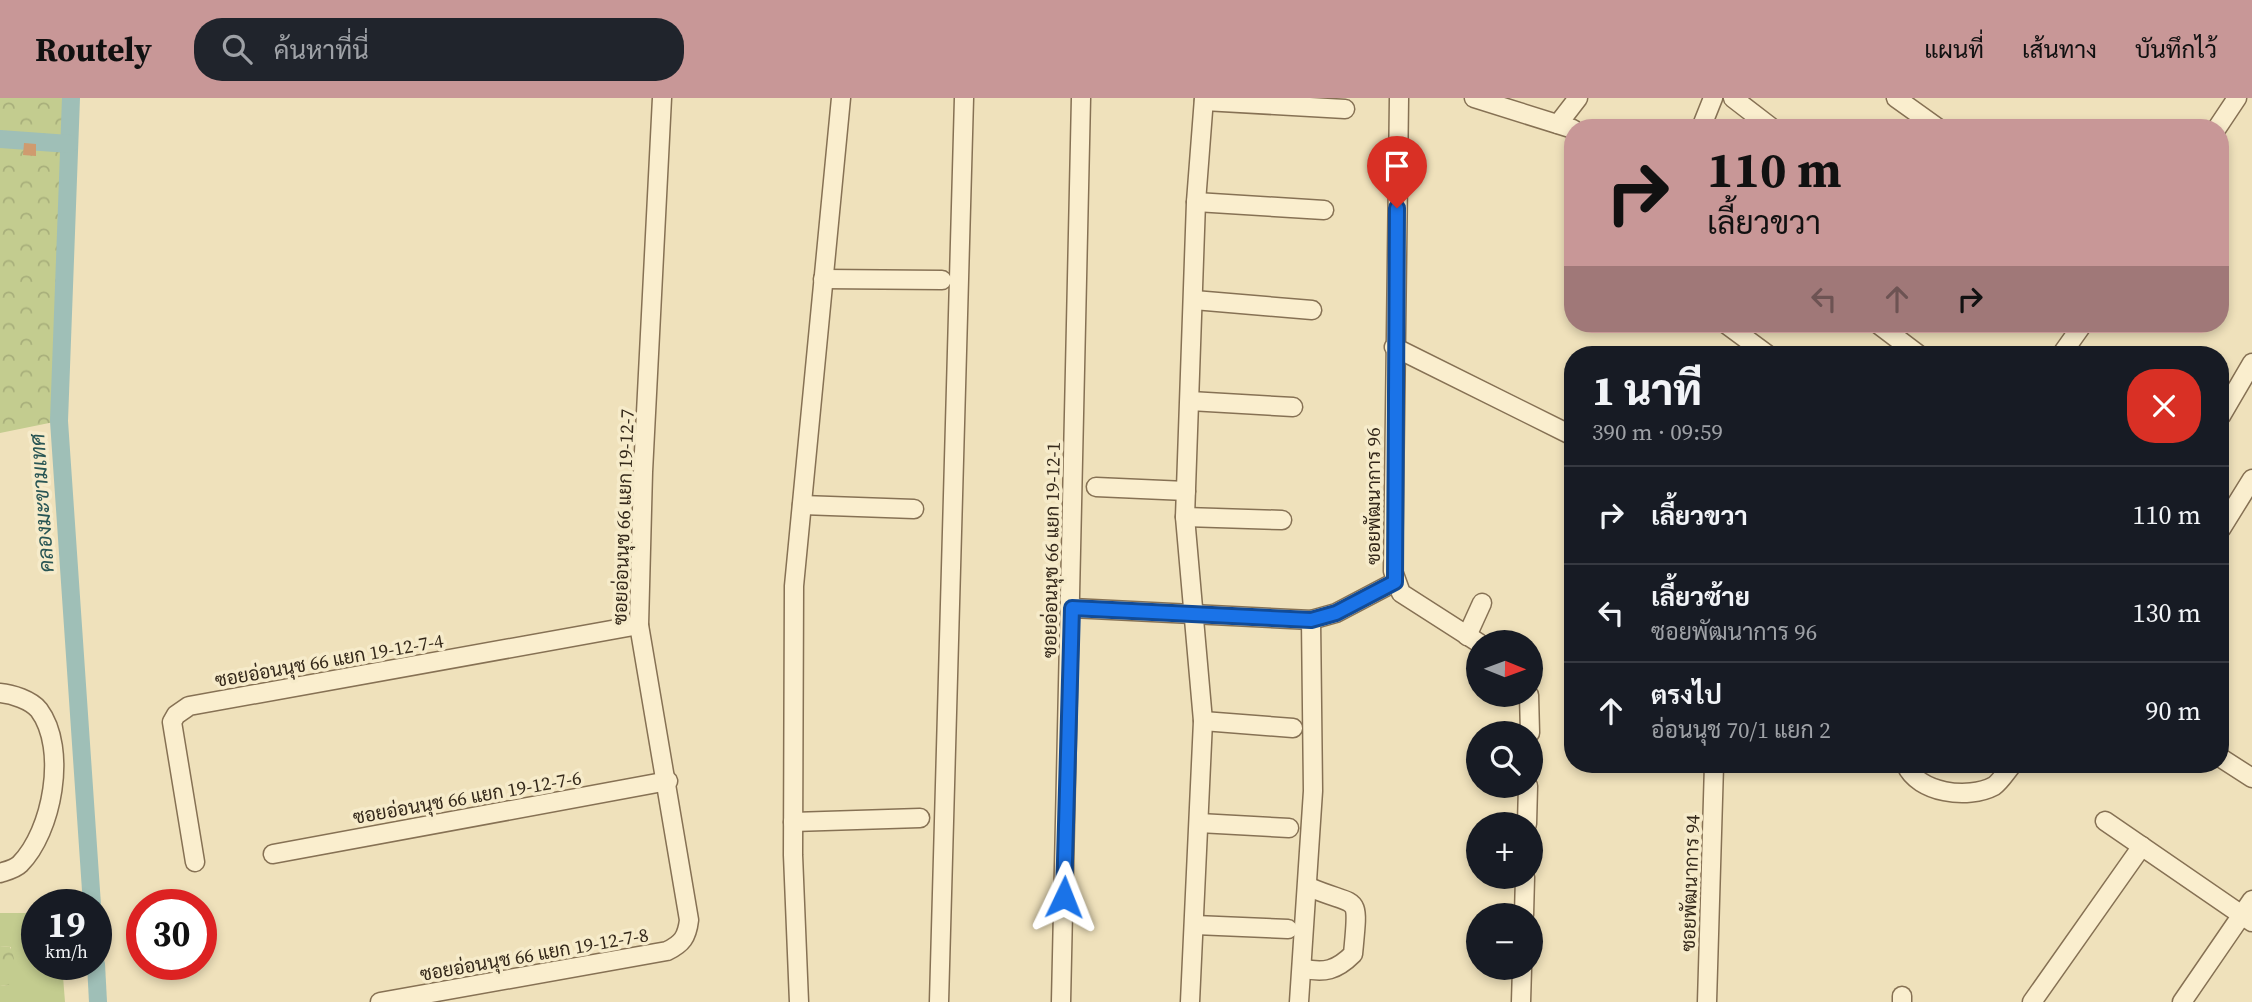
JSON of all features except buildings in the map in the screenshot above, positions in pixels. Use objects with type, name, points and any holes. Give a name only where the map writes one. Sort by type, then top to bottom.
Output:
[{"type":"street","name":"ซอยอ่อนนุช 66 แยก 19-12-7","points":[[662,98],[643,472],[639,625],[668,781],[689,920],[688,933]]},
{"type":"street","points":[[799,1002],[793,822],[794,586],[841,98]]},
{"type":"street","points":[[939,1002],[964,98]]},
{"type":"street","name":"ซอยอ่อนนุช 66 แยก 19-12-1","points":[[1061,1002],[1072,608],[1080,98]]},
{"type":"street","name":"ซอยพัฒนาการ 96","points":[[1399,98],[1394,347],[1395,582],[1413,603],[1466,636]]},
{"type":"street","points":[[1474,98],[1564,126]]},
{"type":"street","points":[[1569,119],[1578,98]]},
{"type":"street","points":[[1705,119],[1713,98]]},
{"type":"street","points":[[1733,98],[1760,119]]},
{"type":"street","points":[[1896,98],[1925,119]]},
{"type":"street","points":[[2223,119],[2237,98]]},
{"type":"street","points":[[1190,1002],[1203,721],[1185,517],[1196,202],[1204,100],[1345,109]]},
{"type":"street","points":[[1196,202],[1324,210]]},
{"type":"street","points":[[823,279],[942,280]]},
{"type":"street","points":[[1194,300],[1312,310]]},
{"type":"street","points":[[1738,333],[1756,346]]},
{"type":"street","points":[[1890,333],[1907,346]]},
{"type":"street","points":[[1394,347],[1564,432]]},
{"type":"street","points":[[2229,402],[2252,363]]},
{"type":"street","points":[[1189,401],[1293,407]]},
{"type":"street","points":[[2229,516],[2252,479]]},
{"type":"street","points":[[1096,487],[1186,491]]},
{"type":"street","points":[[802,505],[914,509]]},
{"type":"street","points":[[1185,517],[1282,520]]},
{"type":"street","points":[[1072,608],[1311,620],[1336,613],[1395,582]]},
{"type":"street","points":[[1475,630],[1482,603]]},
{"type":"street","points":[[1299,1002],[1309,887],[1313,791],[1311,620]]},
{"type":"street","name":"ซอยอ่อนนุช 66 แยก 19-12-7-4","points":[[195,862],[172,722],[176,715],[189,706],[639,625]]},
{"type":"street","points":[[0,693],[13,694],[38,709],[51,738],[53,769],[49,812],[43,831],[19,866],[0,873]]},
{"type":"street","points":[[1203,721],[1293,728]]},
{"type":"street","points":[[2229,763],[2252,778]]},
{"type":"street","name":"ซอยพัฒนาการ 94","points":[[1707,1002],[1714,773]]},
{"type":"street","points":[[1909,773],[1928,788],[1957,793],[1994,786],[2005,773]]},
{"type":"street","name":"ซอยอ่อนนุช 66 แยก 19-12-7-6","points":[[273,854],[668,781]]},
{"type":"street","points":[[793,822],[920,818]]},
{"type":"street","points":[[2105,821],[2249,912],[2182,1002]]},
{"type":"street","points":[[1199,823],[1289,828]]},
{"type":"street","points":[[2032,1002],[2142,846]]},
{"type":"street","points":[[1302,968],[1321,971],[1339,967],[1353,954],[1355,935],[1355,906],[1350,900],[1309,887]]},
{"type":"street","points":[[1195,925],[1288,929]]},
{"type":"street","name":"ซอยอ่อนนุช 66 แยก 19-12-7-8","points":[[380,1002],[423,999],[667,951],[680,945],[688,933]]},
{"type":"street","points":[[1521,1002],[1522,980]]},
{"type":"green space","points":[[0,98],[71,98],[59,421],[0,433]]},
{"type":"green space","points":[[0,913],[21,913],[21,980],[63,980],[65,1002],[0,1002],[0,986],[9,985],[11,947],[0,946]]},
{"type":"green space","points":[[0,946],[10,947],[14,957],[15,966],[9,985],[0,986]]},
{"type":"waterway","name":"คลองมะขามเทศ","points":[[71,98],[59,421],[91,889]]},
{"type":"waterway","points":[[0,139],[69,144]]},
{"type":"waterway","name":"คลองมะขามเทศ","points":[[97,980],[98,1002]]},
{"type":"route","points":[[1064,897],[1072,608],[1311,620],[1336,613],[1395,582],[1397,208]]}]
